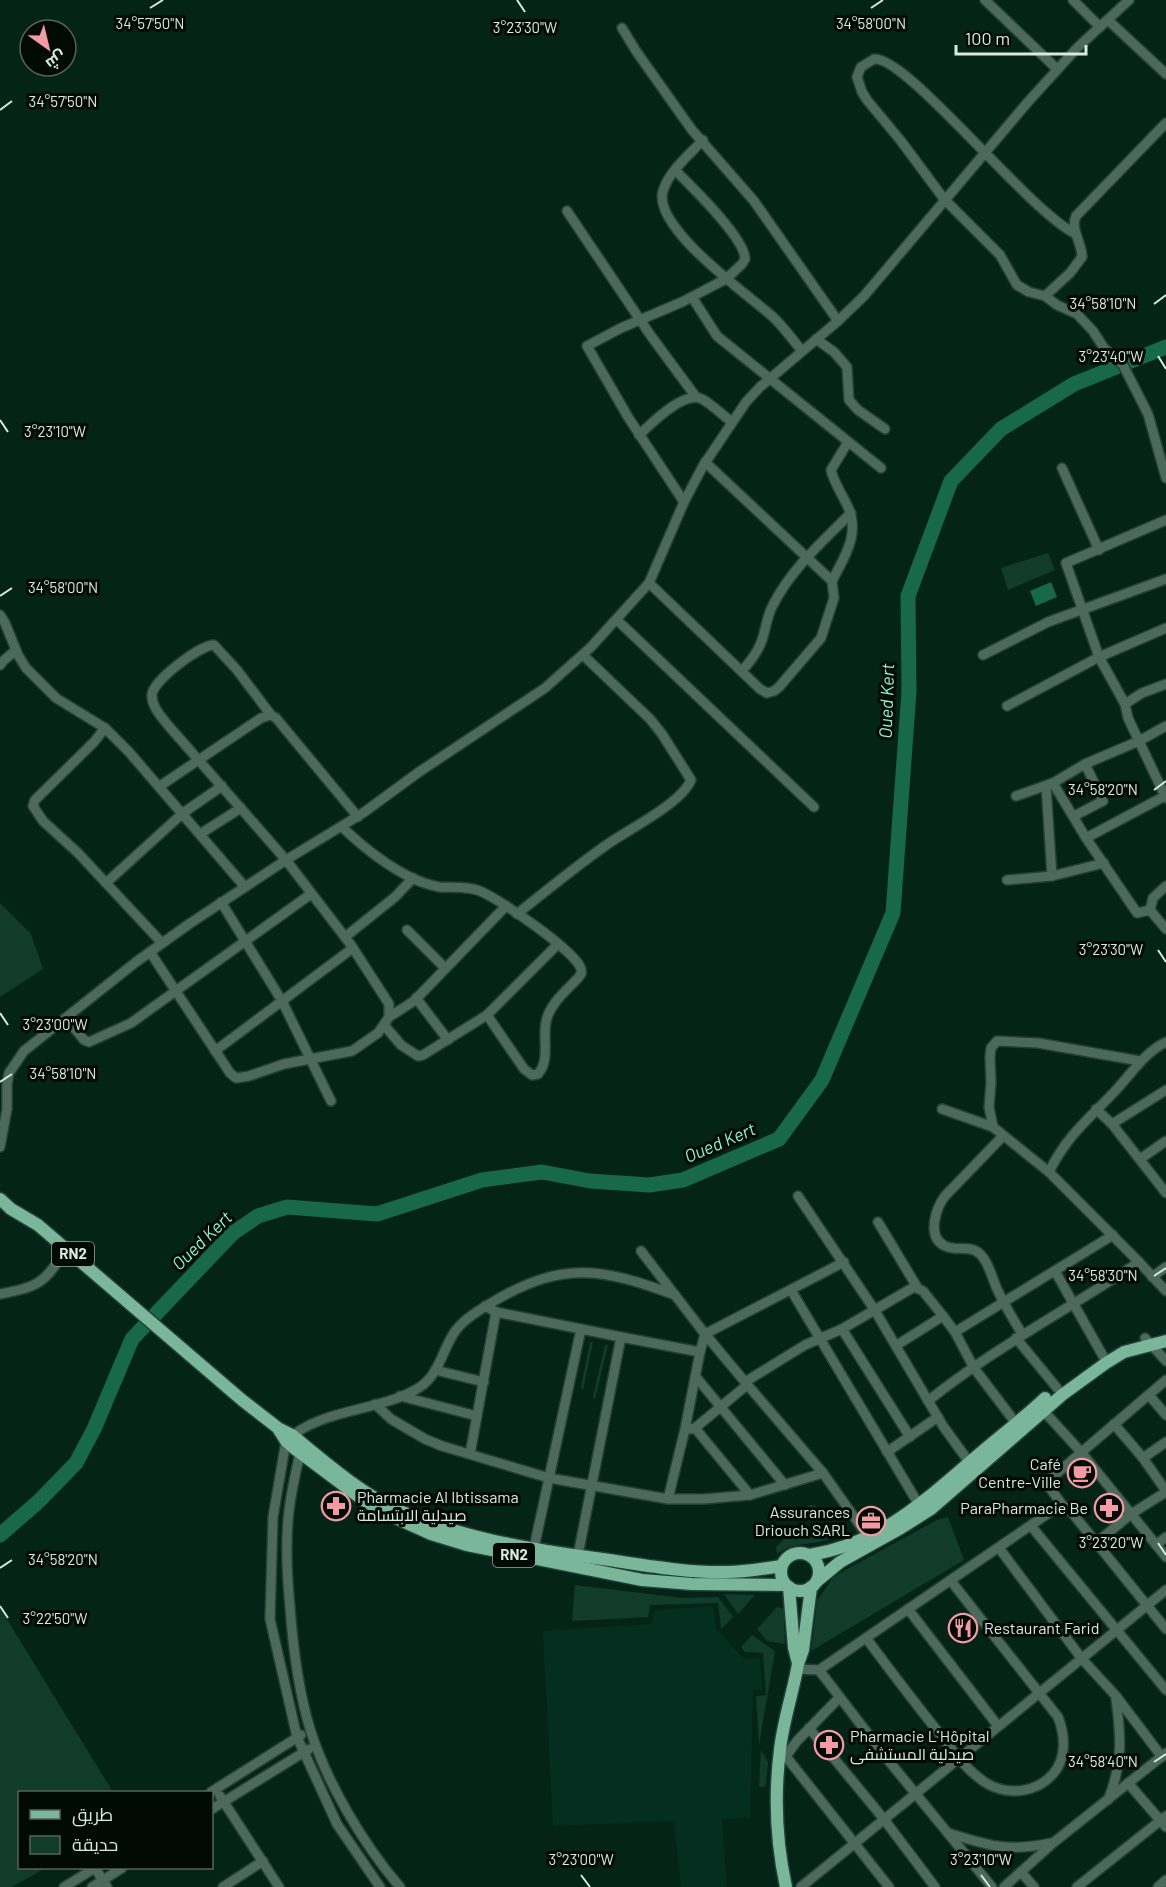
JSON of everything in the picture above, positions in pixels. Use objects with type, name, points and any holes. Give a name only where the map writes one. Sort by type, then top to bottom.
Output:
[{"type":"main road","name":"RN2","points":[[0,1199],[5,1208],[38,1225],[66,1248],[289,1438],[365,1491],[399,1510],[464,1532],[534,1548],[697,1571],[726,1572],[782,1566],[793,1553],[810,1555],[842,1549],[869,1538],[972,1466],[1041,1408],[1057,1388],[1103,1356],[1122,1346],[1147,1341],[1166,1341]]},
{"type":"main road","name":"RN2","points":[[289,1438],[300,1453],[347,1490],[431,1534],[467,1545],[642,1580],[692,1584],[787,1586],[798,1591],[814,1584],[840,1562],[931,1509],[1015,1422],[1062,1395],[1115,1356],[1166,1333]]},
{"type":"main road","points":[[786,1887],[779,1856],[776,1817],[783,1752],[797,1666],[803,1650],[814,1584],[819,1573],[818,1565],[810,1555]]},
{"type":"main road","points":[[782,1566],[781,1576],[787,1586],[797,1666]]},
{"type":"street","points":[[985,0],[1057,69]]},
{"type":"street","points":[[1073,0],[1166,74]]},
{"type":"street","points":[[0,1147],[7,1110],[7,1085],[13,1066],[24,1051],[162,943],[286,860],[358,817],[418,772],[545,688],[583,655],[649,583],[684,502],[705,462],[753,394],[864,296],[944,199],[1057,69],[1129,0]]},
{"type":"street","points":[[622,28],[692,130],[760,209],[838,321]]},
{"type":"street","points":[[1076,234],[1050,218],[924,91],[886,61],[874,59],[861,67],[857,77],[864,95],[944,199],[1000,255],[1017,285],[1029,292],[1045,296],[1085,321],[1104,348],[1123,365],[1148,414],[1166,478]]},
{"type":"street","points":[[1045,296],[1070,273],[1082,257],[1073,222],[1076,216],[1166,123]]},
{"type":"street","points":[[702,140],[675,170],[663,190],[663,207],[689,244],[726,279],[772,316],[802,351]]},
{"type":"street","points":[[675,170],[717,214],[745,254],[742,264],[726,279],[692,297],[621,328],[587,346],[639,435],[684,502]]},
{"type":"street","points":[[567,211],[641,321],[696,397],[732,422]]},
{"type":"street","points":[[692,297],[717,336],[881,468]]},
{"type":"street","points":[[816,339],[834,352],[847,367],[849,399],[858,410],[885,429]]},
{"type":"street","points":[[639,435],[682,400],[696,397]]},
{"type":"street","points":[[1155,439],[1166,455]]},
{"type":"street","points":[[649,583],[767,693],[774,691],[821,638],[834,598],[832,581],[853,536],[851,513],[833,479],[831,470],[848,442]]},
{"type":"street","points":[[705,462],[832,581]]},
{"type":"street","points":[[1062,468],[1099,550]]},
{"type":"street","points":[[742,671],[750,663],[761,644],[772,606],[807,557],[851,513]]},
{"type":"street","points":[[1086,838],[1165,795],[1128,718],[1125,704],[1099,657],[1066,563],[1166,520]]},
{"type":"street","points":[[983,655],[1048,622],[1166,579]]},
{"type":"street","points":[[0,615],[26,668],[50,692],[74,711],[105,728],[160,786],[245,887]]},
{"type":"street","points":[[617,620],[814,807]]},
{"type":"street","points":[[1007,706],[1099,657],[1166,628]]},
{"type":"street","points":[[358,817],[214,645],[201,648],[159,681],[152,695],[156,708],[286,860],[353,948],[389,1004],[386,1021],[401,1045],[418,1056],[487,1015],[558,944]]},
{"type":"street","points":[[0,665],[16,650]]},
{"type":"street","points":[[518,914],[605,846],[683,792],[691,780],[650,719],[583,655]]},
{"type":"street","points":[[1125,704],[1142,693],[1166,684]]},
{"type":"street","points":[[160,786],[261,718],[271,715]]},
{"type":"street","points":[[1016,796],[1050,784],[1085,764],[1139,741],[1166,726]]},
{"type":"street","points":[[105,728],[94,742],[35,800],[33,806],[43,821],[106,883],[162,943]]},
{"type":"street","points":[[1074,816],[1103,801],[1085,764]]},
{"type":"street","points":[[1050,784],[1074,816],[1086,838],[1137,913],[1150,910]]},
{"type":"street","points":[[1050,784],[1052,876]]},
{"type":"street","points":[[106,883],[183,813],[222,786]]},
{"type":"street","points":[[200,834],[241,808]]},
{"type":"street","points":[[342,827],[389,866],[413,878],[438,886],[479,891],[506,906],[558,944],[577,962],[581,974],[554,1004],[548,1015],[543,1040],[546,1059],[538,1074],[532,1075],[524,1069],[487,1015]]},
{"type":"street","points":[[1006,880],[1052,876],[1104,863]]},
{"type":"street","points":[[345,937],[395,897],[413,878]]},
{"type":"street","points":[[1166,886],[1150,903],[1150,910],[1166,929]]},
{"type":"street","points":[[66,1017],[84,1040],[93,1041],[130,1023],[311,894]]},
{"type":"street","points":[[221,902],[282,1000],[331,1101]]},
{"type":"street","points":[[150,952],[230,1073],[236,1078],[352,1050],[369,1040],[386,1021],[407,1007],[506,906]]},
{"type":"street","points":[[407,930],[445,968]]},
{"type":"street","points":[[215,1051],[353,948]]},
{"type":"street","points":[[416,998],[448,1040]]},
{"type":"street","points":[[993,1127],[988,1107],[991,1083],[990,1057],[991,1048],[997,1041],[1038,1043],[1140,1061]]},
{"type":"street","points":[[1048,1172],[1059,1150],[1096,1109],[1126,1079],[1140,1061],[1166,1042]]},
{"type":"street","points":[[1112,1125],[1166,1090]]},
{"type":"street","points":[[942,1109],[993,1127],[1048,1172],[1166,1291]]},
{"type":"street","points":[[1096,1109],[1112,1125],[1166,1193]]},
{"type":"street","points":[[1003,1137],[945,1196],[938,1205],[934,1225],[940,1242],[944,1246],[969,1248],[979,1252],[1019,1336],[1057,1388]]},
{"type":"street","points":[[1140,1159],[1166,1140]]},
{"type":"street","points":[[798,1196],[844,1262],[897,1345],[938,1417],[972,1466]]},
{"type":"street","points":[[878,1222],[917,1287],[923,1291],[955,1332],[974,1368],[1015,1422]]},
{"type":"street","points":[[955,1332],[1113,1235]]},
{"type":"street","points":[[0,1294],[23,1290],[44,1280],[66,1248]]},
{"type":"street","points":[[641,1251],[746,1384],[824,1473],[869,1538]]},
{"type":"street","points":[[668,1499],[705,1334],[844,1262]]},
{"type":"street","points":[[928,1401],[1019,1336],[1139,1262]]},
{"type":"street","points":[[1152,1277],[1166,1267]]},
{"type":"street","points":[[1055,1271],[1103,1356]]},
{"type":"street","points":[[380,1887],[338,1824],[297,1737],[270,1619],[273,1516],[289,1438],[322,1420],[400,1396],[422,1386],[435,1370],[456,1330],[464,1321],[485,1306],[532,1282],[587,1272],[616,1275],[675,1295]]},
{"type":"street","points":[[685,1429],[695,1428],[721,1408],[746,1384],[781,1359],[820,1337],[842,1329],[874,1309],[917,1287]]},
{"type":"street","points":[[791,1290],[919,1505]]},
{"type":"street","points":[[485,1306],[496,1312],[700,1352]]},
{"type":"street","points":[[470,1454],[496,1312]]},
{"type":"street","points":[[897,1345],[943,1316]]},
{"type":"street","points":[[534,1548],[581,1329]]},
{"type":"street","points":[[842,1329],[910,1437]]},
{"type":"street","points":[[578,1555],[621,1337]]},
{"type":"street","points":[[1147,1341],[1166,1361]]},
{"type":"street","points":[[435,1370],[484,1382]]},
{"type":"street","points":[[696,1377],[785,1485]]},
{"type":"street","points":[[1166,1380],[1047,1484],[1166,1629]]},
{"type":"street","points":[[1149,1395],[1166,1415]]},
{"type":"street","points":[[400,1396],[477,1416]]},
{"type":"street","points":[[375,1404],[391,1419],[442,1446],[549,1478],[668,1499],[750,1495],[824,1473]]},
{"type":"street","points":[[1041,1408],[1081,1452],[1166,1557]]},
{"type":"street","points":[[887,1452],[938,1417]]},
{"type":"street","points":[[1096,1543],[1131,1514],[1166,1492],[1143,1458],[1114,1424]]},
{"type":"street","points":[[695,1428],[750,1495]]},
{"type":"street","points":[[1143,1458],[1166,1442]]},
{"type":"street","points":[[300,1453],[289,1513],[287,1571],[298,1681],[311,1730],[332,1781],[354,1824],[381,1865],[400,1887]]},
{"type":"street","points":[[819,1670],[1056,1508],[1063,1506]]},
{"type":"street","points":[[1031,1526],[1166,1690]]},
{"type":"street","points":[[1156,1545],[1166,1537]]},
{"type":"street","points":[[999,1548],[1082,1659],[1116,1696],[1164,1755],[1053,1843],[1004,1887]]},
{"type":"street","points":[[866,1638],[959,1758],[985,1782],[1007,1791],[1024,1791],[1043,1782],[1054,1773],[1064,1747],[1058,1717],[951,1581]]},
{"type":"street","points":[[801,1887],[1166,1590]]},
{"type":"street","points":[[908,1609],[998,1726]]},
{"type":"street","points":[[797,1666],[819,1670],[839,1698],[992,1887]]},
{"type":"street","points":[[1107,1802],[1119,1768],[1121,1735],[1116,1696]]},
{"type":"street","points":[[839,1698],[783,1752],[889,1887]]},
{"type":"street","points":[[809,1728],[883,1818],[935,1887]]},
{"type":"street","points":[[279,1887],[224,1801],[213,1791],[311,1730]]},
{"type":"street","points":[[213,1808],[317,1745]]},
{"type":"street","points":[[1077,1887],[1164,1821],[1128,1783]]},
{"type":"street","points":[[948,1833],[975,1842],[1007,1848],[1053,1843]]},
{"type":"street","points":[[223,1887],[263,1861]]},
{"type":"street","points":[[64,1887],[93,1869]]},
{"type":"street","points":[[96,1869],[105,1884]]},
{"type":"street","points":[[92,1887],[105,1884],[121,1869]]},
{"type":"street","points":[[1021,1872],[1034,1887]]},
{"type":"street","points":[[1158,1887],[1166,1880]]},
{"type":"shaded area","points":[[1051,582],[1057,597],[1036,606],[1030,591]]},
{"type":"shaded area","points":[[713,1606],[716,1629],[744,1659],[760,1658],[762,1690],[753,1689],[750,1818],[722,1819],[727,1887],[681,1887],[674,1821],[553,1826],[543,1631],[651,1624],[655,1610]]},
{"type":"green space","points":[[1048,553],[1055,570],[1008,590],[1001,568]]},
{"type":"green space","points":[[0,903],[31,934],[43,969],[0,997]]},
{"type":"green space","points":[[590,1342],[593,1342],[583,1390],[581,1387]]},
{"type":"green space","points":[[605,1345],[608,1345],[595,1399],[593,1397]]},
{"type":"green space","points":[[812,1505],[818,1507],[820,1513],[818,1519],[812,1521],[806,1519],[804,1513],[806,1507]]},
{"type":"green space","points":[[948,1517],[964,1560],[811,1651],[817,1601],[834,1576],[937,1520]]},
{"type":"green space","points":[[799,1533],[821,1538],[847,1533],[792,1547],[777,1554],[776,1547],[785,1538]]},
{"type":"green space","points":[[575,1585],[682,1598],[718,1597],[733,1617],[721,1629],[718,1603],[650,1605],[648,1617],[572,1621]]},
{"type":"green space","points":[[724,1594],[755,1595],[738,1614]]},
{"type":"green space","points":[[777,1607],[784,1609],[785,1644],[767,1641],[757,1629]]},
{"type":"green space","points":[[0,1608],[112,1791],[18,1791],[18,1869],[43,1869],[12,1887],[0,1887]]},
{"type":"green space","points":[[752,1635],[775,1651],[759,1745],[756,1696],[766,1695],[763,1653],[745,1652],[741,1647]]},
{"type":"green space","points":[[761,1750],[768,1762],[764,1787],[759,1787]]},
{"type":"waterway","name":"Oued Kert","points":[[0,1535],[38,1502],[76,1463],[94,1429],[132,1339],[233,1233],[258,1216],[287,1207],[377,1214],[482,1180],[542,1172],[590,1181],[649,1185],[683,1180],[779,1139],[822,1080],[893,913],[909,691],[908,596],[951,481],[1001,429],[1074,384],[1166,347]]},
{"type":"place","name":"Café Centre-Ville","points":[[1082,1473]]},
{"type":"place","name":"Pharmacie Al Ibtissama صيدلية الابتسامة","points":[[336,1506]]},
{"type":"place","name":"ParaPharmacie Be","points":[[1109,1508]]},
{"type":"place","name":"Assurances Driouch SARL","points":[[871,1521]]},
{"type":"place","name":"Restaurant Farid","points":[[963,1628]]},
{"type":"place","name":"Pharmacie L´Hôpital صيدلية المستشفى","points":[[829,1745]]}]
